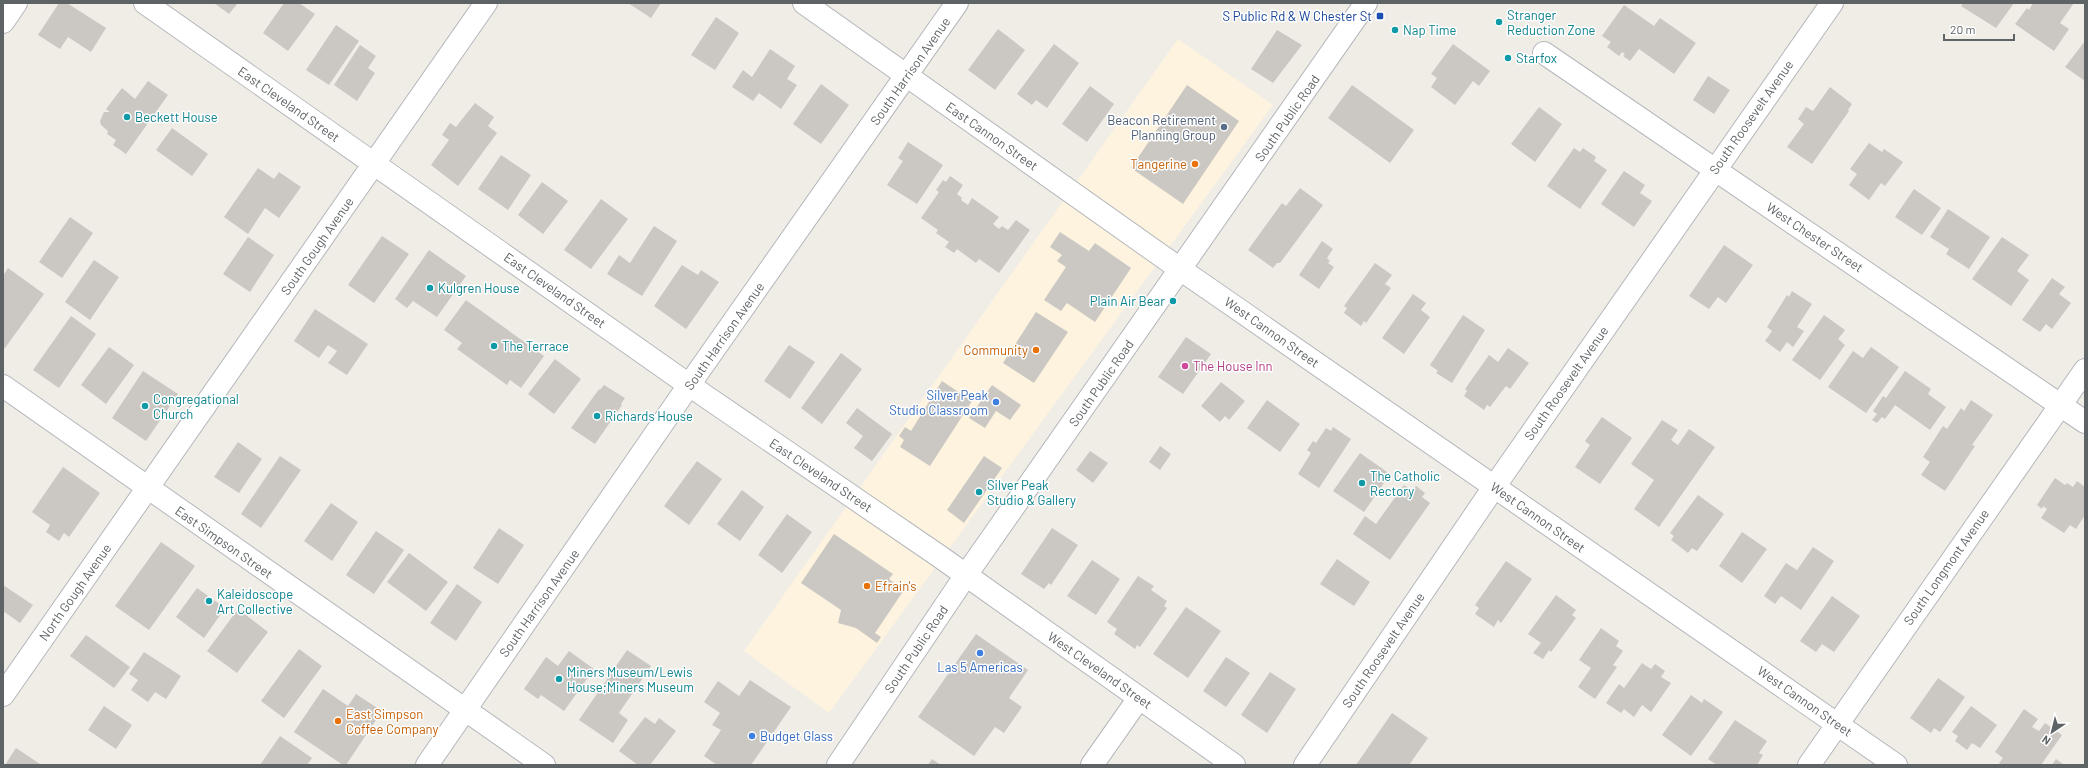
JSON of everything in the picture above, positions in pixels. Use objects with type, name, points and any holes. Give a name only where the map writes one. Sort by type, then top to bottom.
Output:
[{"type":"street","points":[[3,22],[16,3]]},
{"type":"street","name":"East Cleveland Street","points":[[145,3],[689,385],[966,575]]},
{"type":"street","name":"South Gough Avenue","points":[[147,488],[486,3]]},
{"type":"street","name":"East Cannon Street","points":[[804,3],[1180,269]]},
{"type":"street","name":"South Harrison Avenue","points":[[427,765],[689,385],[957,3]]},
{"type":"street","name":"South Public Road","points":[[838,765],[966,575],[1366,3]]},
{"type":"street","name":"South Roosevelt Avenue","points":[[1305,765],[1494,487],[1715,168],[1832,3]]},
{"type":"street","name":"West Chester Street","points":[[1544,53],[1715,168],[2085,422]]},
{"type":"street","name":"West Cannon Street","points":[[1180,269],[1896,765]]},
{"type":"street","name":"South Longmont Avenue","points":[[1809,765],[2085,370]]},
{"type":"street","name":"East Simpson Street","points":[[3,386],[544,765]]},
{"type":"street","name":"North Gough Avenue","points":[[3,695],[147,488]]},
{"type":"street","name":"West Cleveland Street","points":[[966,575],[1234,765]]},
{"type":"street","points":[[1092,765],[1139,698]]},
{"type":"shaded area","points":[[1178,39],[1273,105],[829,713],[744,651]]},
{"type":"building","points":[[59,3],[67,3],[106,28],[91,52],[68,37],[60,49],[38,35]]},
{"type":"building","points":[[214,3],[238,3],[229,14]]},
{"type":"building","points":[[284,3],[299,3],[315,14],[288,51],[263,33]]},
{"type":"building","points":[[628,3],[661,3],[651,18]]},
{"type":"building","points":[[1963,3],[2014,3],[1996,28],[1961,6]]},
{"type":"building","points":[[2033,3],[2074,3],[2060,23],[2069,29],[2054,51],[2015,24],[2027,8],[2029,10]]},
{"type":"building","points":[[1624,5],[1654,26],[1660,18],[1696,43],[1674,74],[1639,49],[1630,61],[1623,56],[1625,54],[1622,52],[1619,56],[1607,47],[1611,42],[1602,36]]},
{"type":"building","points":[[716,17],[739,33],[715,70],[691,55]]},
{"type":"building","points":[[336,25],[359,41],[329,85],[306,70]]},
{"type":"building","points":[[998,29],[1025,50],[995,90],[968,70]]},
{"type":"building","points":[[1277,30],[1302,45],[1273,83],[1251,69]]},
{"type":"building","points":[[2085,41],[2085,81],[2065,67]]},
{"type":"building","points":[[1054,44],[1079,63],[1047,108],[1036,100],[1032,105],[1017,94]]},
{"type":"building","points":[[1453,44],[1490,71],[1479,86],[1473,81],[1455,105],[1431,87],[1437,78],[1431,74]]},
{"type":"building","points":[[360,45],[376,56],[368,68],[375,73],[357,101],[334,85]]},
{"type":"building","points":[[770,49],[795,66],[787,79],[797,85],[781,109],[759,93],[753,101],[732,87],[743,70],[752,77]]},
{"type":"building","points":[[1708,76],[1730,90],[1714,114],[1693,100]]},
{"type":"building","name":"Beckett House","points":[[148,81],[168,95],[126,154],[113,145],[116,140],[107,134],[108,131],[101,125],[100,121],[104,112],[110,112],[106,109],[122,88],[135,99]]},
{"type":"building","points":[[821,84],[849,105],[821,144],[793,124]]},
{"type":"building","points":[[1187,85],[1239,121],[1183,204],[1131,168]]},
{"type":"building","points":[[1352,85],[1414,130],[1390,163],[1328,118]]},
{"type":"building","points":[[1090,86],[1114,104],[1087,142],[1062,124]]},
{"type":"building","points":[[1830,87],[1852,104],[1848,110],[1849,111],[1812,164],[1787,147],[1804,124],[1798,119],[1806,107],[1813,111]]},
{"type":"building","points":[[475,103],[494,117],[488,126],[497,133],[458,186],[431,165],[449,140],[442,135],[450,123],[456,127]]},
{"type":"building","points":[[1539,107],[1562,124],[1535,162],[1511,144]]},
{"type":"building","points":[[172,128],[208,154],[192,176],[156,150]]},
{"type":"building","points":[[908,142],[943,165],[917,204],[887,185],[903,161],[898,158]]},
{"type":"building","points":[[1869,143],[1882,152],[1884,149],[1903,162],[1885,186],[1881,183],[1869,200],[1849,185],[1857,174],[1850,169]]},
{"type":"building","points":[[1574,148],[1580,152],[1583,148],[1596,157],[1594,161],[1607,170],[1580,209],[1547,186]]},
{"type":"building","points":[[501,155],[531,175],[508,210],[478,189]]},
{"type":"building","points":[[258,168],[274,179],[279,172],[301,187],[279,218],[265,208],[248,234],[224,217]]},
{"type":"building","points":[[1624,171],[1645,185],[1640,193],[1652,201],[1634,227],[1601,204]]},
{"type":"building","points":[[950,176],[963,185],[957,194],[962,198],[961,200],[968,205],[972,198],[999,217],[993,224],[999,229],[1002,226],[1008,230],[1016,220],[1030,230],[999,273],[979,259],[976,263],[957,249],[954,253],[945,247],[949,242],[936,233],[938,230],[921,218],[939,192],[936,190],[943,180],[946,182]]},
{"type":"building","points":[[542,182],[568,201],[543,234],[518,215]]},
{"type":"building","points":[[1300,188],[1323,205],[1280,263],[1277,263],[1273,268],[1248,250],[1282,203],[1286,206]]},
{"type":"building","points":[[1914,189],[1941,208],[1922,235],[1895,217]]},
{"type":"building","points":[[601,199],[628,219],[591,269],[564,250]]},
{"type":"building","points":[[1948,209],[1990,237],[1969,269],[1946,254],[1949,249],[1930,237]]},
{"type":"building","points":[[70,217],[93,233],[62,278],[39,262]]},
{"type":"building","points":[[654,226],[677,241],[642,296],[607,274],[619,255],[630,263]]},
{"type":"building","points":[[1060,232],[1089,251],[1095,243],[1131,268],[1095,322],[1067,303],[1061,311],[1044,300],[1066,267],[1057,261],[1062,255],[1050,247]]},
{"type":"building","points":[[382,236],[409,254],[374,303],[348,285]]},
{"type":"building","points":[[248,237],[274,255],[250,292],[223,274]]},
{"type":"building","points":[[2002,237],[2029,255],[2017,271],[2029,280],[2011,306],[1972,279]]},
{"type":"building","points":[[1322,241],[1333,249],[1327,258],[1330,261],[1328,263],[1334,267],[1319,289],[1299,275]]},
{"type":"building","points":[[1724,245],[1753,265],[1726,303],[1718,297],[1709,309],[1689,296]]},
{"type":"building","name":"Kulgren House","points":[[429,250],[466,276],[437,317],[413,301],[407,308],[395,299]]},
{"type":"building","points":[[94,260],[119,277],[90,320],[65,302]]},
{"type":"building","points":[[1375,263],[1392,275],[1385,284],[1391,288],[1366,323],[1364,321],[1361,326],[1344,313],[1347,308],[1344,306]]},
{"type":"building","points":[[682,265],[698,275],[701,270],[719,282],[686,329],[654,306]]},
{"type":"building","points":[[8,268],[44,294],[5,348],[3,347],[3,276]]},
{"type":"building","points":[[2052,278],[2065,287],[2059,294],[2071,303],[2052,329],[2046,324],[2040,332],[2022,320]]},
{"type":"building","points":[[1792,291],[1812,304],[1797,327],[1804,331],[1793,347],[1787,342],[1780,352],[1765,341],[1772,331],[1767,327],[1787,295],[1789,297]]},
{"type":"building","points":[[1413,294],[1426,303],[1421,310],[1430,317],[1404,354],[1382,338]]},
{"type":"building","name":"The Terrace","points":[[466,300],[544,356],[521,388],[510,380],[507,385],[457,349],[462,343],[444,330]]},
{"type":"building","points":[[315,309],[368,344],[347,375],[328,363],[337,351],[328,345],[319,358],[294,341]]},
{"type":"building","points":[[1036,312],[1068,332],[1034,383],[1003,363]]},
{"type":"building","points":[[1463,315],[1485,330],[1452,383],[1436,373],[1438,371],[1430,365]]},
{"type":"building","points":[[1824,315],[1845,330],[1838,339],[1845,345],[1820,380],[1792,360]]},
{"type":"building","points":[[71,316],[96,334],[59,388],[33,370]]},
{"type":"building","name":"The House Inn","points":[[1186,337],[1211,354],[1183,394],[1158,377]]},
{"type":"building","points":[[789,345],[815,362],[790,399],[764,381]]},
{"type":"building","points":[[109,347],[134,365],[106,404],[81,385]]},
{"type":"building","points":[[1871,347],[1899,367],[1866,413],[1828,387],[1853,351],[1863,358]]},
{"type":"building","points":[[1508,348],[1529,363],[1510,389],[1506,386],[1490,407],[1487,405],[1484,410],[1464,396],[1467,391],[1465,389],[1489,355],[1498,362]]},
{"type":"building","points":[[841,353],[862,369],[822,424],[801,408]]},
{"type":"building","points":[[555,359],[581,379],[554,414],[528,394]]},
{"type":"building","name":"Congregational Church","points":[[143,371],[178,394],[146,441],[112,418]]},
{"type":"building","points":[[1905,371],[1931,389],[1928,394],[1946,407],[1930,430],[1895,405],[1885,419],[1882,417],[1877,423],[1872,420],[1877,414],[1873,411],[1883,396],[1886,398]]},
{"type":"building","points":[[942,381],[972,401],[930,466],[900,447],[904,440],[899,436],[905,427],[911,431]]},
{"type":"building","points":[[1221,382],[1245,401],[1229,420],[1225,416],[1220,422],[1201,406]]},
{"type":"building","name":"Richards House","points":[[604,385],[625,398],[621,404],[622,405],[595,444],[571,428],[599,389],[600,390]]},
{"type":"building","points":[[992,385],[1021,405],[1010,420],[996,411],[985,428],[969,418]]},
{"type":"building","points":[[1267,400],[1300,424],[1280,452],[1247,428]]},
{"type":"building","points":[[1971,400],[1993,415],[1972,445],[1975,446],[1945,491],[1921,475],[1930,462],[1923,457],[1943,426],[1947,429],[1961,408],[1964,411]]},
{"type":"building","points":[[857,408],[892,434],[872,461],[854,448],[863,436],[846,423]]},
{"type":"building","points":[[1602,417],[1632,438],[1600,484],[1575,467],[1590,445],[1585,441]]},
{"type":"building","points":[[1662,420],[1678,430],[1671,440],[1678,445],[1689,429],[1715,447],[1659,527],[1634,509],[1654,480],[1631,464]]},
{"type":"building","points":[[1333,427],[1351,439],[1319,488],[1298,474],[1311,453],[1307,450],[1313,441],[1316,443],[1326,428],[1331,431]]},
{"type":"building","points":[[238,442],[262,459],[239,493],[214,477]]},
{"type":"building","points":[[1160,446],[1171,454],[1160,470],[1149,462]]},
{"type":"building","points":[[1090,451],[1108,463],[1093,483],[1076,470]]},
{"type":"building","name":"The Catholic Rectory","points":[[1360,453],[1390,474],[1364,512],[1333,491]]},
{"type":"building","points":[[280,456],[301,470],[261,528],[241,514]]},
{"type":"building","points":[[984,456],[1002,468],[964,523],[947,510]]},
{"type":"building","points":[[697,461],[722,479],[689,525],[664,506]]},
{"type":"building","points":[[63,467],[100,493],[69,537],[64,533],[59,541],[46,532],[50,525],[32,512]]},
{"type":"building","points":[[2055,478],[2065,485],[2067,483],[2073,487],[2077,481],[2085,487],[2085,515],[2076,529],[2070,525],[2064,533],[2041,518],[2047,509],[2043,506],[2042,509],[2037,505]]},
{"type":"building","points":[[1404,485],[1413,491],[1416,486],[1425,493],[1422,497],[1430,503],[1390,560],[1353,534],[1365,516],[1376,524]]},
{"type":"building","points":[[742,490],[764,507],[740,541],[717,524]]},
{"type":"building","points":[[1698,495],[1724,514],[1697,551],[1692,548],[1688,553],[1671,540],[1674,536],[1670,533]]},
{"type":"building","points":[[331,503],[358,522],[332,561],[304,541]]},
{"type":"building","points":[[787,514],[812,532],[782,573],[758,555]]},
{"type":"building","points":[[499,528],[524,545],[498,584],[473,568]]},
{"type":"building","points":[[1052,528],[1078,545],[1051,585],[1049,583],[1044,589],[1021,574]]},
{"type":"building","points":[[376,531],[404,550],[374,594],[346,575]]},
{"type":"building","points":[[1742,532],[1767,549],[1742,583],[1719,566]]},
{"type":"building","points":[[834,534],[893,574],[889,579],[904,590],[875,633],[881,637],[877,643],[856,628],[838,623],[841,610],[801,583]]},
{"type":"building","points":[[161,542],[195,566],[149,630],[115,606]]},
{"type":"building","points":[[1813,547],[1834,561],[1801,610],[1781,596],[1775,604],[1764,596],[1786,563],[1797,570]]},
{"type":"building","points":[[409,553],[448,582],[426,611],[387,582]]},
{"type":"building","points":[[1337,559],[1370,582],[1354,606],[1320,584]]},
{"type":"building","points":[[1092,560],[1120,579],[1096,615],[1067,596]]},
{"type":"building","points":[[1506,561],[1532,579],[1501,623],[1498,620],[1494,627],[1475,614],[1479,608],[1475,605]]},
{"type":"building","points":[[1138,576],[1154,586],[1151,590],[1167,601],[1164,606],[1167,608],[1140,647],[1137,645],[1135,649],[1114,634],[1117,629],[1107,622]]},
{"type":"building","points":[[457,584],[482,602],[456,641],[430,623]]},
{"type":"building","points":[[3,585],[33,605],[20,623],[3,611]]},
{"type":"building","points":[[197,588],[225,608],[204,638],[176,617]]},
{"type":"building","points":[[1556,595],[1576,610],[1572,615],[1576,618],[1551,652],[1549,650],[1543,659],[1533,653],[1541,643],[1528,634]]},
{"type":"building","points":[[1832,596],[1860,616],[1834,652],[1822,644],[1816,652],[1800,641]]},
{"type":"building","points":[[1186,607],[1221,631],[1188,678],[1153,654]]},
{"type":"building","points":[[238,609],[268,632],[237,673],[207,651]]},
{"type":"building","points":[[1601,628],[1619,641],[1616,646],[1623,651],[1613,665],[1617,667],[1595,699],[1578,687],[1591,668],[1579,660]]},
{"type":"building","points":[[976,634],[1028,670],[1009,698],[1022,707],[1004,733],[995,727],[974,756],[918,717]]},
{"type":"building","points":[[86,635],[130,667],[114,688],[70,656]]},
{"type":"building","points":[[299,649],[322,666],[284,718],[261,701]]},
{"type":"building","points":[[627,650],[651,666],[619,713],[628,720],[613,743],[579,720]]},
{"type":"building","name":"Miners Museum/Lewis House;Miners Museum","points":[[569,651],[594,669],[564,711],[541,695],[538,699],[524,689],[546,657],[558,666]]},
{"type":"building","points":[[144,652],[181,676],[166,699],[155,692],[148,702],[131,690],[138,680],[129,674]]},
{"type":"building","points":[[1226,657],[1250,673],[1226,707],[1203,691]]},
{"type":"building","points":[[1642,663],[1651,669],[1655,664],[1665,671],[1661,677],[1671,683],[1651,712],[1642,705],[1634,717],[1624,709],[1621,713],[1606,703],[1619,684],[1624,688]]},
{"type":"building","points":[[1270,672],[1296,689],[1267,733],[1241,715]]},
{"type":"building","points":[[1938,678],[1965,697],[1940,732],[1934,728],[1931,733],[1910,718]]},
{"type":"building","points":[[750,680],[791,707],[751,765],[717,765],[704,756],[721,730],[712,725],[720,713],[704,702],[718,681],[739,696]]},
{"type":"building","name":"East Simpson Coffee Company","points":[[323,689],[348,706],[356,694],[382,711],[346,765],[343,765],[294,732]]},
{"type":"building","points":[[1691,695],[1702,703],[1704,699],[1723,712],[1691,756],[1662,735]]},
{"type":"building","points":[[104,706],[132,725],[116,749],[88,730]]},
{"type":"building","points":[[1971,706],[1997,725],[1980,748],[1972,743],[1967,750],[1955,741],[1958,736],[1952,732]]},
{"type":"building","points":[[2024,709],[2038,719],[2032,727],[2039,731],[2045,723],[2062,735],[2041,765],[2002,765],[1999,763],[2003,758],[1995,752]]},
{"type":"building","points":[[1392,713],[1428,738],[1409,765],[1356,765]]},
{"type":"building","points":[[645,717],[655,724],[659,718],[676,731],[650,765],[638,765],[619,751]]},
{"type":"building","points":[[1735,720],[1767,741],[1759,753],[1763,755],[1757,765],[1717,765],[1708,759]]},
{"type":"building","points":[[280,736],[312,758],[307,765],[260,765]]},
{"type":"building","points":[[16,748],[40,764],[5,765]]},
{"type":"building","points":[[932,759],[941,765],[928,765]]},
{"type":"building","points":[[2056,759],[2064,765],[2052,765]]},
{"type":"place","name":"S Public Rd & W Chester St","points":[[1380,16]]},
{"type":"place","name":"Stranger Reduction Zone","points":[[1499,22]]},
{"type":"place","name":"Nap Time","points":[[1395,30]]},
{"type":"place","name":"Starfox","points":[[1508,58]]},
{"type":"place","name":"Beckett House","points":[[127,117]]},
{"type":"place","name":"Beacon Retirement Planning Group","points":[[1224,127]]},
{"type":"place","name":"Tangerine","points":[[1195,164]]},
{"type":"place","name":"Kulgren House","points":[[430,288]]},
{"type":"place","name":"Plain Air Bear","points":[[1173,301]]},
{"type":"place","name":"The Terrace","points":[[494,346]]},
{"type":"place","name":"Community","points":[[1036,350]]},
{"type":"place","name":"The House Inn","points":[[1185,366]]},
{"type":"place","name":"Silver Peak Studio Classroom","points":[[996,402]]},
{"type":"place","name":"Congregational Church","points":[[145,406]]},
{"type":"place","name":"Richards House","points":[[597,416]]},
{"type":"place","name":"The Catholic Rectory","points":[[1362,483]]},
{"type":"place","name":"Silver Peak Studio & Gallery","points":[[979,492]]},
{"type":"place","name":"Efrain's","points":[[867,586]]},
{"type":"place","name":"Kaleidoscope Art Collective","points":[[209,601]]},
{"type":"place","name":"Las 5 Americas","points":[[980,653]]},
{"type":"place","name":"Miners Museum/Lewis House;Miners Museum","points":[[559,679]]},
{"type":"place","name":"East Simpson Coffee Company","points":[[338,721]]},
{"type":"place","name":"Budget Glass","points":[[752,736]]}]
